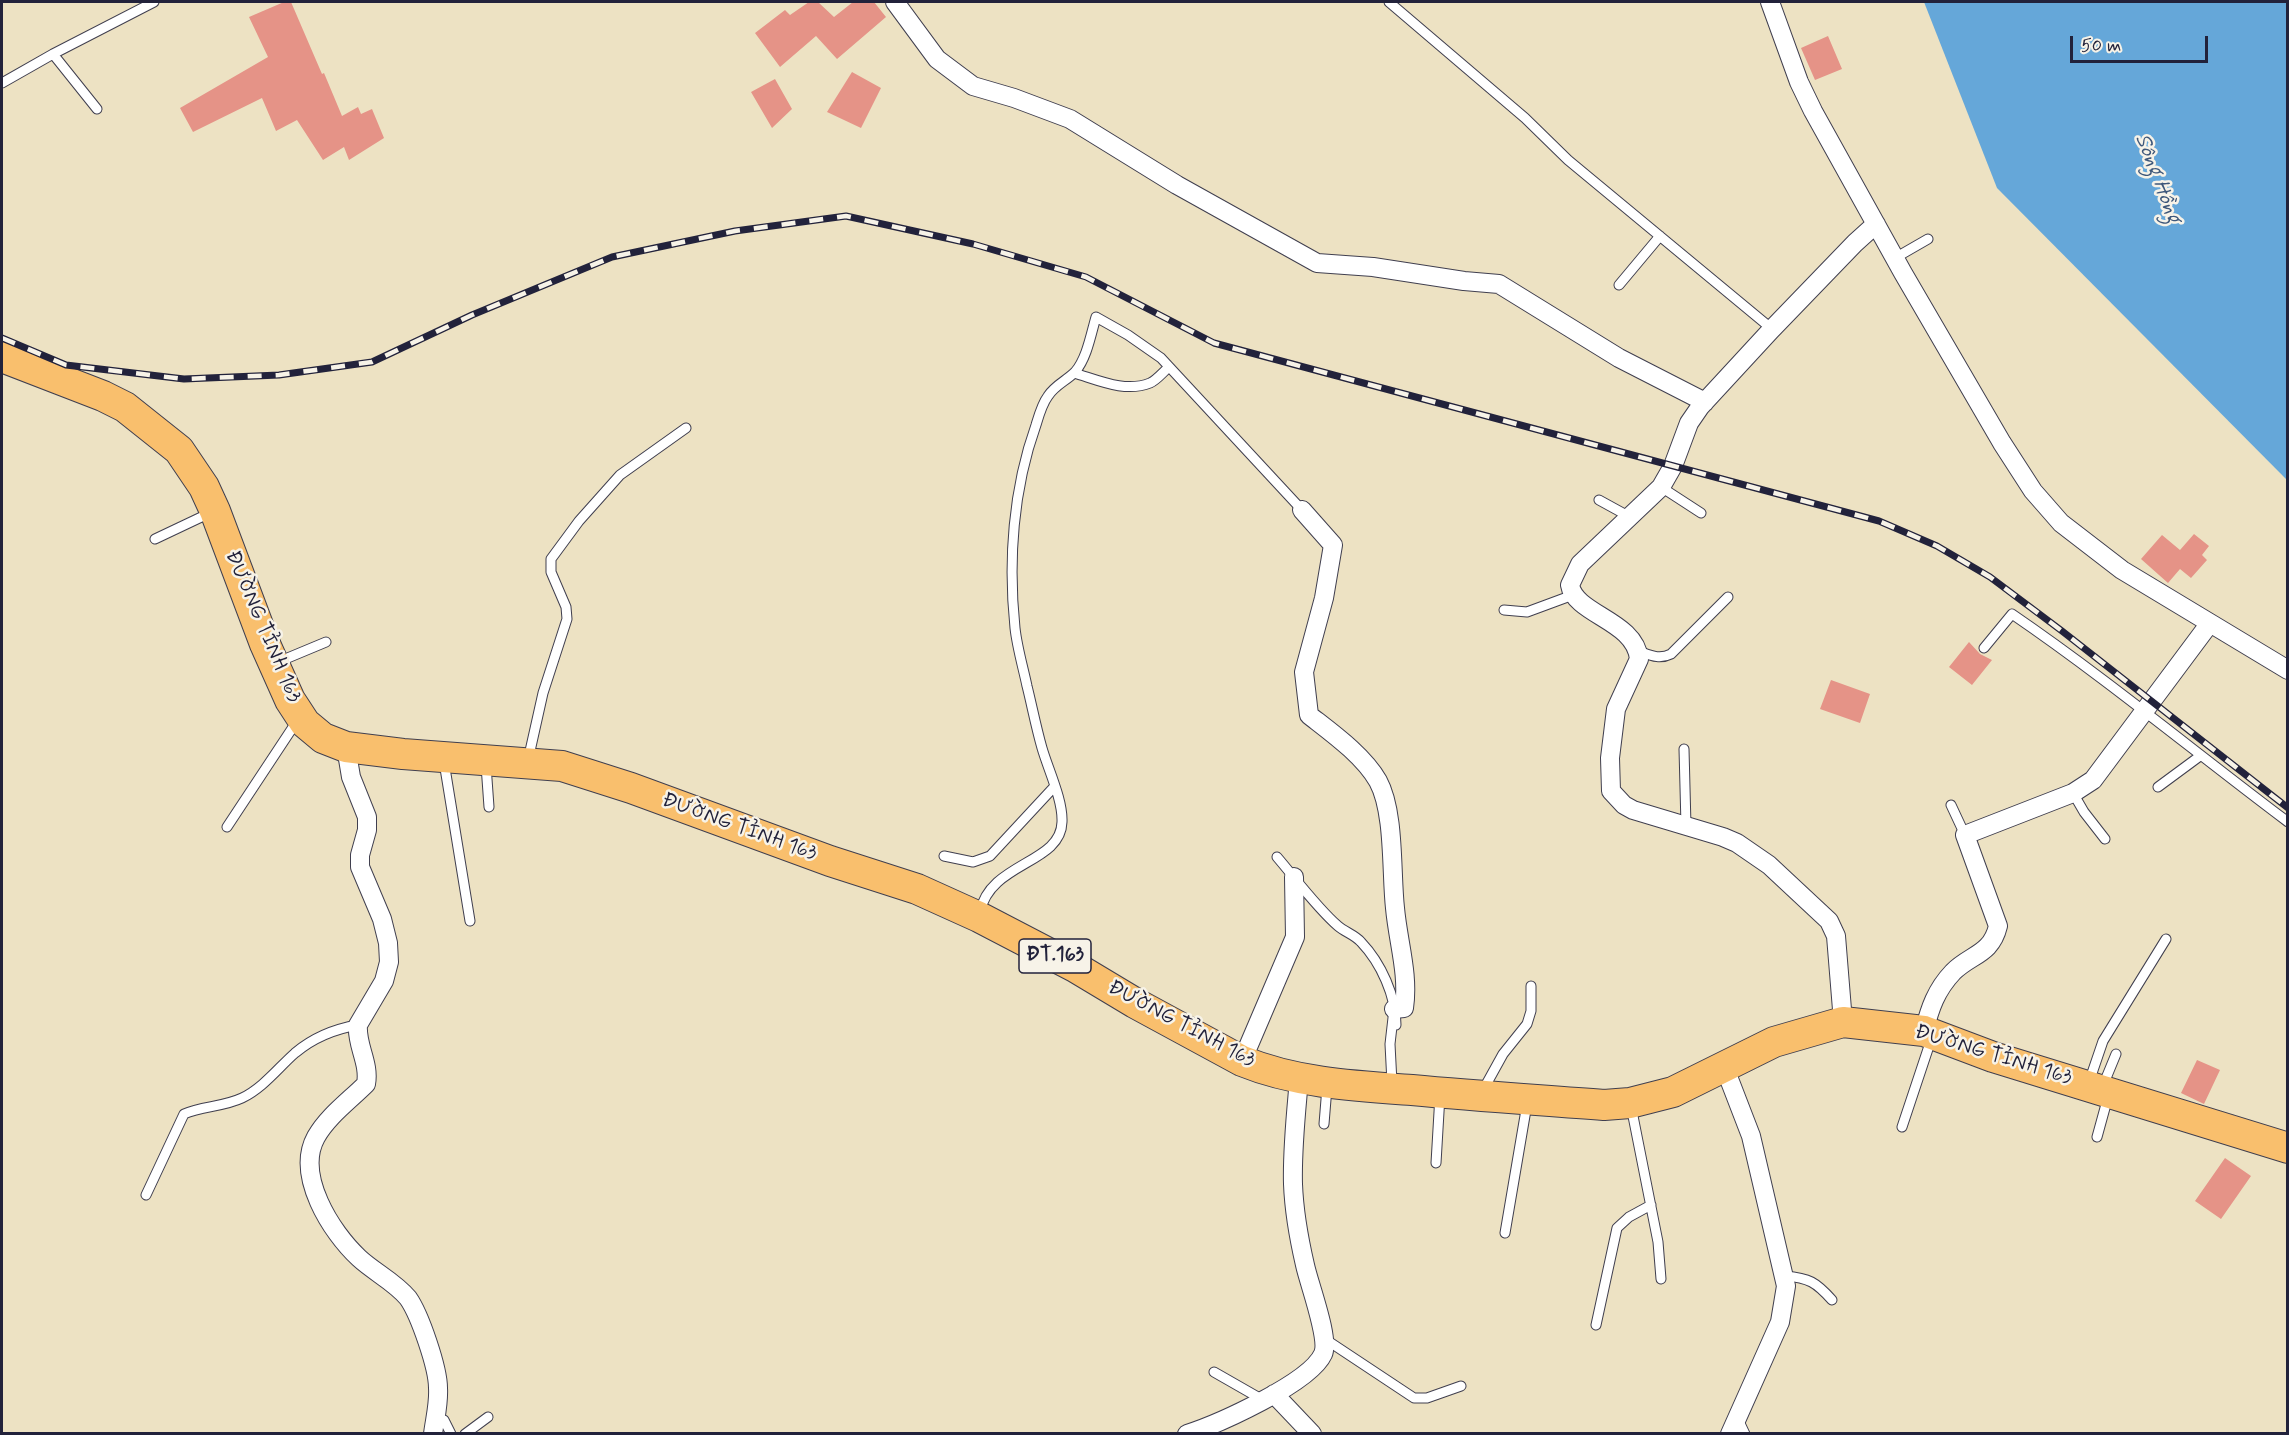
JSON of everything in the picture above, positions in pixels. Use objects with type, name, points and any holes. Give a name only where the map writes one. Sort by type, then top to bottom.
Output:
[{"type":"main road","name":"ĐƯỜNG TỈNH 163","points":[[2,357],[95,392],[125,407],[179,450],[204,487],[290,700],[305,723],[323,738],[346,747],[562,766],[631,788],[830,861],[917,889],[979,917],[1076,967],[1135,1003],[1242,1061],[1278,1074],[1313,1081],[1440,1093],[1604,1105],[1630,1103],[1673,1092],[1774,1042],[1843,1022],[1928,1033],[1993,1057],[2288,1148]]},
{"type":"street","points":[[895,2],[937,59],[973,86],[1014,98],[1070,119],[1177,185],[1317,263],[1373,267],[1464,282],[1499,284],[1619,358],[1705,402]]},
{"type":"street","points":[[1770,2],[1799,81],[1894,258],[2002,443],[2033,491],[2061,524],[2122,570],[2288,670]]},
{"type":"street","points":[[1843,1022],[1836,936],[1829,921],[1769,865],[1737,843],[1633,810],[1624,805],[1611,791],[1610,758],[1616,709],[1638,659],[1638,651],[1635,644],[1620,628],[1573,595],[1570,585],[1580,564],[1661,487],[1673,465],[1689,423],[1705,402],[1772,329],[1876,224]]},
{"type":"street","points":[[1302,510],[1333,545],[1324,598],[1304,672],[1309,715],[1348,746],[1371,772],[1378,782],[1387,811],[1395,909],[1407,989],[1404,1008],[1394,1010]]},
{"type":"street","points":[[1928,1033],[1932,1001],[1942,984],[1955,970],[1987,949],[1995,938],[1998,926],[1965,835],[2073,793],[2093,780],[2210,623]]},
{"type":"street","points":[[346,747],[351,777],[367,817],[367,830],[360,855],[360,867],[382,919],[388,943],[389,962],[384,981],[358,1025],[357,1033],[368,1076],[366,1084],[327,1121],[310,1150],[309,1164],[316,1193],[330,1225],[357,1257],[401,1290],[410,1300],[423,1330],[438,1385],[434,1425]]},
{"type":"street","points":[[1242,1061],[1295,937],[1294,877]]},
{"type":"street","points":[[1724,1066],[1751,1136],[1785,1276],[1784,1304],[1780,1322],[1737,1428]]},
{"type":"street","points":[[1187,1434],[1213,1426],[1269,1397],[1316,1365],[1324,1352],[1325,1339],[1305,1265],[1295,1211],[1293,1184],[1294,1149],[1313,1081]]},
{"type":"street","points":[[1269,1397],[1312,1434]]},
{"type":"lane","points":[[2,83],[154,2]]},
{"type":"lane","points":[[1389,2],[1524,118],[1568,160],[1772,329]]},
{"type":"lane","points":[[53,54],[97,109]]},
{"type":"lane","points":[[1619,285],[1660,237]]},
{"type":"lane","points":[[1894,258],[1928,239]]},
{"type":"lane","points":[[979,917],[985,895],[1001,878],[1018,866],[1042,855],[1059,836],[1062,823],[1041,746],[1015,628],[1013,548],[1020,482],[1030,440],[1048,395],[1057,385],[1074,373],[1083,357],[1096,317],[1128,335],[1161,358],[1302,510]]},
{"type":"lane","points":[[1074,373],[1117,385],[1136,386],[1152,382],[1169,367]]},
{"type":"lane","points":[[527,763],[543,693],[567,619],[566,607],[551,573],[551,558],[579,520],[620,475],[686,428]]},
{"type":"lane","points":[[1661,487],[1701,513]]},
{"type":"lane","points":[[1599,500],[1630,517]]},
{"type":"lane","points":[[155,539],[214,511]]},
{"type":"lane","points":[[1504,610],[1527,612],[1573,595]]},
{"type":"lane","points":[[1638,651],[1655,657],[1671,654],[1728,597]]},
{"type":"lane","points":[[1984,648],[2012,614],[2060,646],[2288,822]]},
{"type":"lane","points":[[274,664],[326,642]]},
{"type":"lane","points":[[227,827],[300,717]]},
{"type":"lane","points":[[1684,749],[1686,826]]},
{"type":"lane","points":[[2158,787],[2200,756]]},
{"type":"lane","points":[[443,757],[470,921]]},
{"type":"lane","points":[[486,760],[489,807]]},
{"type":"lane","points":[[944,856],[973,862],[990,856],[1054,787]]},
{"type":"lane","points":[[2073,793],[2084,812],[2105,839]]},
{"type":"lane","points":[[1951,805],[1965,835]]},
{"type":"lane","points":[[1277,858],[1338,926],[1360,940],[1378,964],[1389,990],[1394,1010],[1390,1044],[1392,1089]]},
{"type":"lane","points":[[2097,1137],[2103,1041],[2166,939]]},
{"type":"lane","points":[[1480,1095],[1503,1054],[1527,1024],[1531,1011],[1532,986]]},
{"type":"lane","points":[[146,1195],[184,1114],[227,1104],[244,1097],[267,1080],[296,1052],[321,1035],[339,1028],[358,1025]]},
{"type":"lane","points":[[1902,1127],[1928,1033]]},
{"type":"lane","points":[[2099,1088],[2116,1054]]},
{"type":"lane","points":[[1313,1081],[1324,1124]]},
{"type":"lane","points":[[1436,1163],[1440,1093]]},
{"type":"lane","points":[[1505,1233],[1528,1099]]},
{"type":"lane","points":[[1630,1103],[1658,1242],[1660,1279]]},
{"type":"lane","points":[[1596,1325],[1617,1228],[1629,1217],[1651,1205]]},
{"type":"lane","points":[[1785,1276],[1815,1282],[1832,1300]]},
{"type":"lane","points":[[1325,1339],[1414,1398],[1427,1398],[1461,1386]]},
{"type":"lane","points":[[1214,1372],[1269,1397]]},
{"type":"lane","points":[[465,1434],[488,1417]]},
{"type":"lane","points":[[434,1425],[444,1420],[451,1434]]},
{"type":"water","name":"Sông Hồng","points":[[1924,2],[2287,2],[2287,480],[1997,188]]},
{"type":"building","points":[[284,2],[291,2],[342,116],[358,107],[361,114],[372,109],[384,138],[349,160],[344,147],[323,160],[297,120],[276,131],[262,98],[193,132],[180,108],[268,57],[249,17]]},
{"type":"building","points":[[809,2],[818,2],[834,17],[853,2],[874,2],[886,17],[837,59],[816,36],[780,67],[755,33],[785,10],[790,15]]},
{"type":"building","points":[[1828,36],[1842,69],[1815,80],[1801,48]]},
{"type":"building","points":[[852,72],[881,88],[861,128],[827,112]]},
{"type":"building","points":[[775,79],[792,109],[772,128],[751,92]]},
{"type":"building","points":[[2194,534],[2209,546],[2202,555],[2207,560],[2191,578],[2180,569],[2168,583],[2141,559],[2162,535],[2180,550]]},
{"type":"building","points":[[1969,642],[1980,654],[1992,660],[1972,685],[1949,667]]},
{"type":"building","points":[[1831,680],[1870,694],[1860,723],[1820,709]]},
{"type":"building","points":[[2197,1060],[2220,1070],[2204,1104],[2181,1093]]},
{"type":"building","points":[[2225,1158],[2251,1176],[2221,1219],[2195,1201]]},
{"type":"railway","points":[[2,338],[66,365],[184,379],[279,375],[372,362],[472,315],[612,257],[735,231],[846,216],[973,244],[1086,277],[1214,343],[1879,521],[1937,546],[1990,577],[2288,808]]}]
